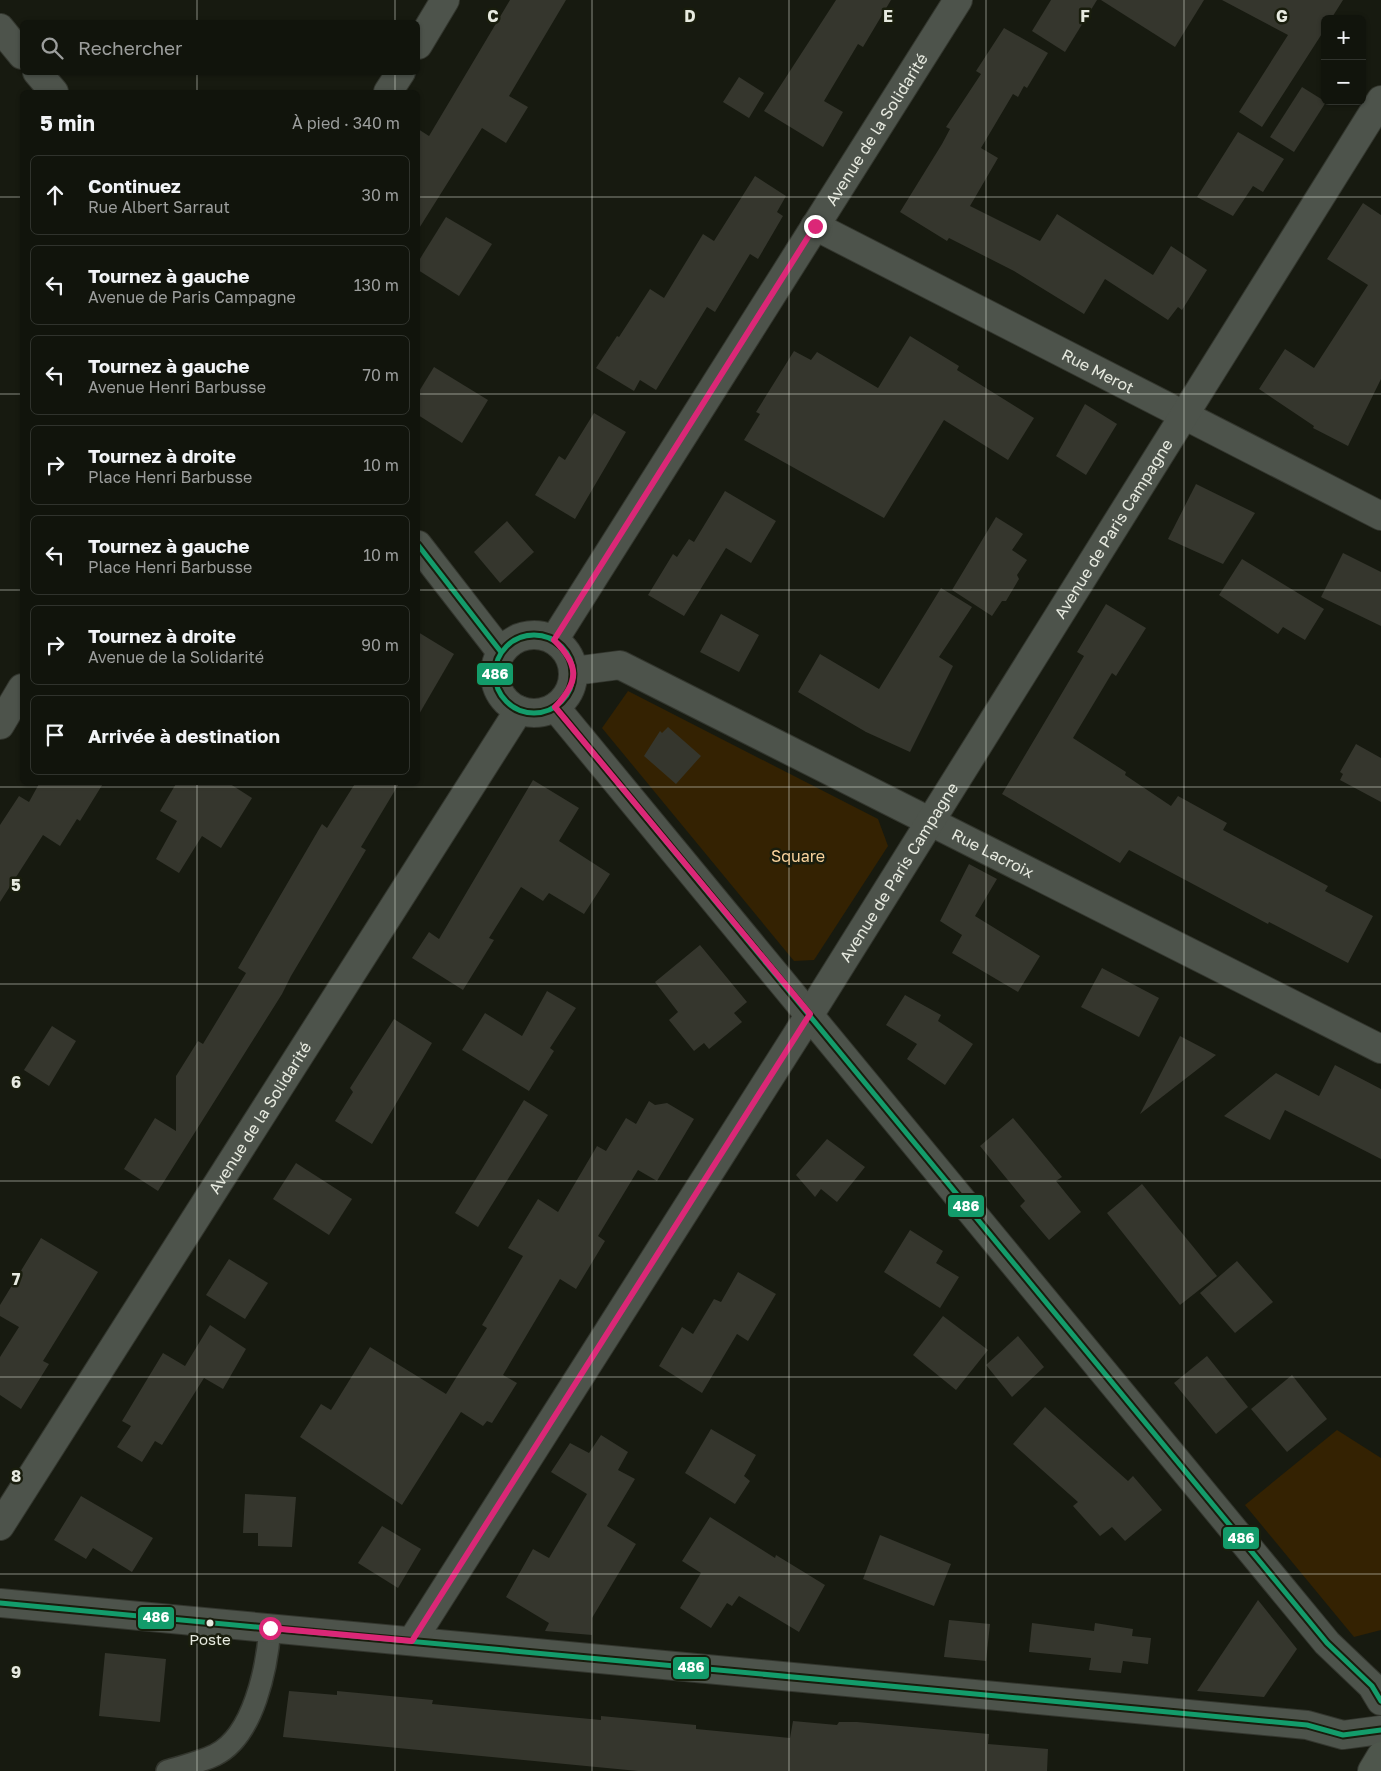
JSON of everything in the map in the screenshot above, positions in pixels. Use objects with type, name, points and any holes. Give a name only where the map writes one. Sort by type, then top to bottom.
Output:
[{"type":"main road","points":[[1372,1771],[1381,1756]]},
{"type":"street","points":[[420,42],[445,0]]},
{"type":"street","name":"Avenue de la Solidarité","points":[[554,640],[958,0]]},
{"type":"street","points":[[0,28],[20,53]]},
{"type":"street","points":[[40,75],[52,90]]},
{"type":"street","points":[[389,90],[399,75]]},
{"type":"street","name":"Avenue de Paris Campagne","points":[[412,1641],[810,1014],[1381,100]]},
{"type":"street","name":"Rue Merot","points":[[815,226],[1381,516]]},
{"type":"street","points":[[420,547],[502,652]]},
{"type":"street","points":[[536,634],[554,640],[568,653],[574,671],[570,692],[555,707],[538,713],[519,710],[505,700],[496,685],[495,668],[502,652],[516,638],[536,634]]},
{"type":"street","name":"Rue Lacroix","points":[[574,671],[620,665],[1381,1049]]},
{"type":"street","points":[[0,725],[20,691]]},
{"type":"street","points":[[555,707],[1320,1635],[1372,1686],[1381,1701]]},
{"type":"street","name":"Avenue de la Solidarité","points":[[0,1526],[519,710]]},
{"type":"street","points":[[0,1603],[1307,1726],[1343,1735],[1381,1730]]},
{"type":"lane","points":[[167,1771],[217,1755],[240,1734],[254,1706],[268,1652],[270,1628]]},
{"type":"green space","name":"Square","points":[[628,691],[878,819],[888,846],[814,960],[794,961],[602,728]]},
{"type":"green space","points":[[1337,1430],[1381,1458],[1381,1630],[1354,1637],[1245,1505]]},
{"type":"building","points":[[510,0],[566,0],[509,96],[528,107],[506,143],[482,128],[420,227],[420,130],[429,136]]},
{"type":"building","points":[[836,0],[891,0],[863,47],[858,44],[824,101],[843,112],[823,147],[764,111]]},
{"type":"building","points":[[1051,0],[1097,0],[1065,52],[1032,31]]},
{"type":"building","points":[[1101,0],[1204,0],[1175,47]]},
{"type":"building","points":[[1222,0],[1343,0],[1334,15],[1321,15],[1321,35],[1262,127],[1239,112],[1288,35]]},
{"type":"building","points":[[1004,28],[1048,53],[1027,88],[1024,86],[1018,97],[1013,94],[981,148],[998,158],[970,206],[1040,241],[1057,214],[1153,275],[1171,246],[1207,270],[1182,310],[1178,307],[1168,320],[1105,279],[1084,314],[1014,271],[949,238],[947,241],[900,212],[942,144],[950,129],[946,127],[981,74],[976,71]]},
{"type":"building","points":[[739,77],[764,93],[749,118],[723,102]]},
{"type":"building","points":[[1302,87],[1321,99],[1321,105],[1324,105],[1294,152],[1270,137]]},
{"type":"building","points":[[1238,132],[1284,159],[1263,192],[1253,186],[1233,216],[1197,197]]},
{"type":"building","points":[[755,176],[786,196],[777,212],[783,216],[758,259],[750,254],[715,312],[707,307],[656,390],[640,380],[634,391],[596,368],[650,289],[664,298],[703,234],[714,241]]},
{"type":"building","points":[[1363,203],[1381,215],[1381,379],[1348,446],[1313,428],[1314,426],[1259,389],[1285,349],[1314,368],[1368,285],[1327,259]]},
{"type":"building","points":[[446,217],[492,244],[459,296],[420,271],[420,259]]},
{"type":"building","points":[[910,336],[959,366],[957,370],[1034,418],[1008,460],[944,420],[884,518],[744,440],[760,414],[756,412],[794,351],[811,360],[817,352],[878,388]]},
{"type":"building","points":[[434,367],[488,400],[462,443],[420,416],[420,390]]},
{"type":"building","points":[[1085,404],[1117,424],[1086,475],[1056,456]]},
{"type":"building","points":[[594,413],[626,432],[575,519],[535,495],[559,456],[565,460]]},
{"type":"building","points":[[1196,484],[1255,513],[1223,564],[1168,539]]},
{"type":"building","points":[[725,491],[776,521],[751,563],[726,548],[684,616],[648,595],[673,554],[677,557],[689,539],[694,542]]},
{"type":"building","points":[[996,517],[1023,534],[1012,550],[1027,560],[1017,575],[1019,579],[1006,601],[1002,601],[992,616],[952,590]]},
{"type":"building","points":[[507,521],[534,552],[500,583],[474,552]]},
{"type":"building","points":[[1343,553],[1381,572],[1381,626],[1321,597]]},
{"type":"building","points":[[1242,559],[1324,609],[1305,640],[1283,627],[1278,634],[1219,595]]},
{"type":"building","points":[[941,588],[972,607],[939,657],[953,666],[910,752],[866,732],[798,692],[820,654],[879,689]]},
{"type":"building","points":[[1106,604],[1146,628],[1116,676],[1112,673],[1073,738],[1126,772],[1125,775],[1171,806],[1178,796],[1227,823],[1223,830],[1328,886],[1325,891],[1373,916],[1348,963],[1269,922],[1268,924],[1129,850],[1120,863],[1002,794],[1084,656],[1077,652]]},
{"type":"building","points":[[721,614],[759,635],[739,672],[700,652]]},
{"type":"building","points":[[420,633],[454,654],[420,713]]},
{"type":"building","points":[[668,727],[701,756],[676,784],[644,756],[660,731],[662,733]]},
{"type":"building","points":[[1356,744],[1381,758],[1381,802],[1340,780],[1343,774],[1340,772]]},
{"type":"building","points":[[533,780],[579,808],[559,841],[610,874],[584,914],[549,893],[543,901],[521,887],[489,938],[494,940],[463,990],[412,958],[429,932],[439,939]]},
{"type":"building","points":[[38,785],[102,785],[80,821],[77,819],[60,846],[43,835],[0,902],[0,825],[19,796],[29,802]]},
{"type":"building","points":[[175,785],[232,785],[252,798],[221,848],[202,836],[179,873],[156,859],[177,821],[160,811]]},
{"type":"building","points":[[354,785],[398,785],[361,847],[366,850],[282,994],[158,1191],[124,1169],[155,1118],[176,1131],[176,1076],[198,1041],[203,1044],[246,973],[238,968],[322,824],[327,828]]},
{"type":"building","points":[[969,864],[997,879],[975,916],[1040,956],[1018,992],[952,953],[962,935],[940,921]]},
{"type":"building","points":[[700,945],[747,1002],[734,1013],[742,1022],[709,1049],[704,1043],[694,1051],[669,1020],[678,1012],[655,982]]},
{"type":"building","points":[[1102,968],[1159,998],[1139,1037],[1081,1007]]},
{"type":"building","points":[[547,991],[576,1008],[550,1048],[554,1051],[529,1091],[462,1050],[485,1013],[522,1036]]},
{"type":"building","points":[[905,995],[941,1015],[938,1021],[973,1044],[945,1085],[907,1059],[917,1044],[886,1025]]},
{"type":"building","points":[[394,1019],[432,1043],[372,1144],[335,1121],[353,1092],[350,1088]]},
{"type":"building","points":[[52,1026],[76,1041],[49,1086],[24,1070]]},
{"type":"building","points":[[1180,1036],[1216,1055],[1140,1114]]},
{"type":"building","points":[[1335,1065],[1381,1089],[1381,1159],[1285,1110],[1270,1140],[1224,1116],[1276,1073],[1319,1096]]},
{"type":"building","points":[[524,1100],[548,1115],[478,1227],[455,1213]]},
{"type":"building","points":[[649,1101],[655,1105],[667,1103],[694,1119],[657,1181],[638,1170],[598,1236],[605,1241],[576,1289],[560,1279],[503,1375],[517,1383],[492,1423],[487,1421],[483,1426],[461,1412],[402,1505],[300,1437],[321,1404],[331,1410],[370,1347],[446,1394],[487,1328],[482,1325],[523,1256],[508,1248],[538,1199],[558,1212],[597,1146],[606,1151],[626,1118],[636,1124]]},
{"type":"building","points":[[1013,1118],[1062,1177],[1056,1181],[1081,1212],[1049,1240],[1020,1206],[1025,1201],[980,1146]]},
{"type":"building","points":[[827,1139],[865,1167],[837,1202],[821,1189],[815,1197],[796,1175]]},
{"type":"building","points":[[296,1163],[352,1199],[329,1235],[273,1199]]},
{"type":"building","points":[[1142,1184],[1217,1276],[1180,1305],[1107,1213]]},
{"type":"building","points":[[910,1230],[943,1251],[936,1263],[959,1277],[940,1308],[884,1272]]},
{"type":"building","points":[[41,1238],[98,1272],[43,1361],[49,1364],[21,1409],[0,1395],[0,1357],[19,1327],[0,1316],[0,1305]]},
{"type":"building","points":[[229,1259],[268,1283],[245,1319],[206,1295]]},
{"type":"building","points":[[1237,1261],[1273,1302],[1235,1333],[1200,1293]]},
{"type":"building","points":[[738,1272],[776,1294],[748,1341],[737,1334],[702,1393],[659,1366],[682,1327],[693,1334],[714,1299],[721,1302]]},
{"type":"building","points":[[943,1316],[988,1350],[956,1390],[913,1355]]},
{"type":"building","points":[[210,1325],[246,1349],[223,1389],[204,1378],[162,1445],[155,1441],[142,1462],[117,1447],[131,1426],[122,1421],[163,1353],[185,1366]]},
{"type":"building","points":[[1018,1336],[1044,1367],[1012,1397],[986,1365]]},
{"type":"building","points":[[1207,1356],[1248,1407],[1216,1434],[1174,1383]]},
{"type":"building","points":[[1292,1375],[1327,1419],[1287,1452],[1251,1409]]},
{"type":"building","points":[[1045,1407],[1128,1481],[1133,1476],[1162,1510],[1125,1541],[1112,1527],[1100,1536],[1073,1506],[1078,1502],[1013,1444]]},
{"type":"building","points":[[711,1429],[756,1455],[744,1476],[750,1481],[735,1504],[685,1473]]},
{"type":"building","points":[[601,1435],[628,1452],[618,1470],[635,1479],[607,1526],[636,1544],[592,1618],[592,1635],[545,1631],[549,1623],[506,1597],[533,1549],[549,1558],[587,1494],[551,1472],[570,1443],[589,1453]]},
{"type":"building","points":[[245,1494],[296,1497],[292,1547],[258,1546],[258,1533],[243,1533]]},
{"type":"building","points":[[81,1496],[153,1538],[132,1572],[93,1548],[86,1559],[54,1540]]},
{"type":"building","points":[[710,1517],[775,1558],[776,1555],[825,1585],[799,1632],[739,1596],[732,1606],[727,1603],[711,1628],[680,1608],[701,1573],[682,1561]]},
{"type":"building","points":[[382,1526],[421,1549],[398,1588],[358,1563]]},
{"type":"building","points":[[880,1535],[951,1564],[934,1606],[863,1579]]},
{"type":"building","points":[[1258,1600],[1297,1649],[1264,1697],[1197,1691]]},
{"type":"building","points":[[949,1620],[990,1624],[986,1661],[944,1657]]},
{"type":"building","points":[[1032,1623],[1094,1631],[1095,1623],[1133,1629],[1132,1636],[1151,1638],[1148,1664],[1123,1661],[1121,1673],[1089,1670],[1091,1658],[1029,1652]]},
{"type":"building","points":[[105,1653],[166,1659],[160,1722],[99,1716]]},
{"type":"building","points":[[289,1691],[337,1695],[337,1691],[433,1700],[432,1704],[601,1720],[601,1716],[696,1725],[696,1729],[790,1738],[793,1721],[837,1725],[839,1722],[857,1722],[989,1734],[988,1744],[1048,1749],[1047,1771],[638,1771],[283,1737]]},
{"type":"transit line","name":"486","points":[[420,548],[501,652]]},
{"type":"transit line","name":"486","points":[[534,635],[549,638],[561,647],[570,659],[573,674],[570,689],[561,701],[549,710],[534,713],[519,710],[507,701],[498,689],[495,674],[498,659],[507,647],[519,638],[534,635]]},
{"type":"transit line","name":"486","points":[[555,707],[1327,1643],[1372,1686],[1381,1701]]},
{"type":"transit line","name":"486","points":[[0,1603],[1307,1725],[1343,1735],[1381,1730]]},
{"type":"place","name":"Poste","points":[[210,1623]]},
{"type":"route","points":[[270,1628],[412,1641],[810,1014],[555,707],[570,692],[574,671],[568,653],[554,640],[815,226]]}]
